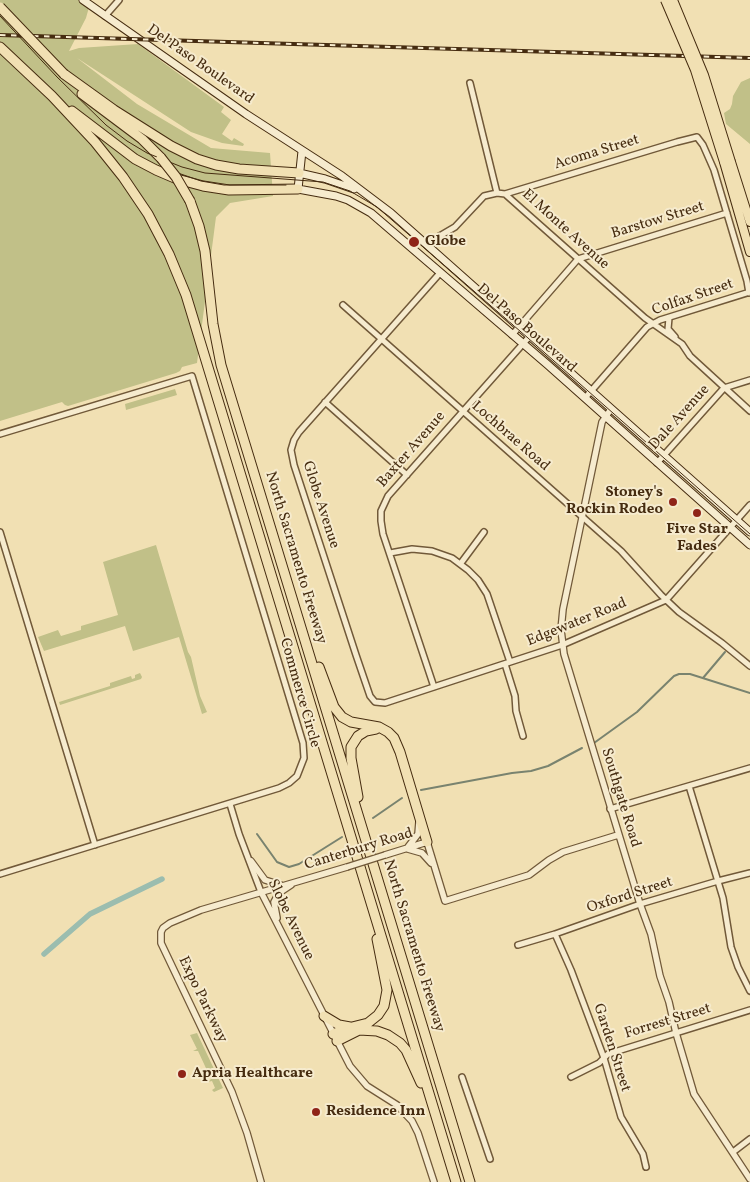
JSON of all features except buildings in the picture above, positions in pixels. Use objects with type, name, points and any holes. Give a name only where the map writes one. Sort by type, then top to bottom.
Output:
[{"type":"highway","name":"North Sacramento Freeway","points":[[0,7],[64,74],[73,87],[142,139],[161,158],[176,177],[190,201],[200,226],[205,251],[216,344],[470,1182]]},
{"type":"highway","name":"North Sacramento Freeway","points":[[0,47],[52,96],[95,142],[123,177],[148,214],[169,254],[186,295],[456,1182]]},
{"type":"highway","points":[[64,74],[114,110],[171,146],[197,159],[239,169],[299,173]]},
{"type":"highway","points":[[52,96],[135,159],[177,179],[203,186],[230,190],[298,189]]},
{"type":"highway","points":[[290,592],[336,710],[342,718],[351,722],[383,729],[392,735],[398,745],[427,842]]},
{"type":"highway","points":[[367,842],[351,758],[351,747],[356,738],[362,733],[383,729]]},
{"type":"highway","points":[[335,1037],[353,1027],[368,1023],[378,1015],[384,1006],[388,990],[364,877]]},
{"type":"highway","points":[[324,1016],[339,1025],[353,1027]]},
{"type":"highway","points":[[335,1037],[360,1030],[368,1030],[388,1034],[400,1043],[409,1055],[443,1140]]},
{"type":"main road","name":"Del Paso Boulevard","points":[[83,0],[246,114],[342,176],[391,213],[750,532]]},
{"type":"main road","points":[[665,0],[695,70],[750,222]]},
{"type":"main road","points":[[673,0],[704,74],[750,252]]},
{"type":"main road","points":[[298,189],[302,151]]},
{"type":"main road","points":[[299,173],[341,184],[366,194]]},
{"type":"main road","name":"Del Paso Boulevard","points":[[298,189],[336,196],[361,206],[381,221],[585,398],[750,545]]},
{"type":"street","points":[[105,16],[119,0]]},
{"type":"street","name":"El Monte Avenue","points":[[470,83],[497,192],[505,194],[653,324],[678,341]]},
{"type":"street","name":"Acoma Street","points":[[505,194],[697,137],[711,163],[727,213]]},
{"type":"street","points":[[426,244],[455,227],[484,196],[497,192]]},
{"type":"street","points":[[727,213],[749,292]]},
{"type":"street","name":"Barstow Street","points":[[578,259],[727,213]]},
{"type":"street","points":[[512,335],[578,259]]},
{"type":"street","name":"Globe Avenue","points":[[375,702],[370,696],[292,460],[291,450],[296,436],[440,273]]},
{"type":"street","name":"Colfax Street","points":[[585,398],[644,331],[653,324],[749,292]]},
{"type":"street","name":"Lochbrae Road","points":[[343,305],[622,551],[666,600],[694,624],[750,666]]},
{"type":"street","name":"El Monte Avenue","points":[[669,318],[668,329],[690,356],[750,411]]},
{"type":"street","name":"Baxter Avenue","points":[[434,687],[382,527],[381,511],[388,496],[529,337]]},
{"type":"street","name":"Commerce Circle","points":[[0,434],[192,376],[304,750],[300,771],[289,784],[230,804],[0,874]]},
{"type":"street","name":"Dale Avenue","points":[[657,463],[724,388],[750,380]]},
{"type":"street","points":[[325,402],[407,475]]},
{"type":"street","name":"Southgate Road","points":[[611,409],[602,422],[582,516],[563,609],[562,645],[610,809],[653,941],[660,976],[694,1094],[750,1179]]},
{"type":"street","name":"Edgewater Road","points":[[375,702],[385,703],[562,645],[666,600],[750,505]]},
{"type":"street","points":[[0,532],[95,844]]},
{"type":"street","points":[[461,563],[484,532]]},
{"type":"street","points":[[390,553],[412,549],[438,553],[461,563],[474,575],[487,594],[507,663],[523,736]]},
{"type":"street","points":[[610,809],[750,768]]},
{"type":"street","points":[[689,786],[718,881],[731,946],[738,967],[750,991]]},
{"type":"street","name":"Slobe Avenue","points":[[230,804],[261,892],[350,1066],[362,1082],[397,1104],[412,1121],[418,1133],[434,1182]]},
{"type":"street","points":[[418,813],[418,834],[406,848],[425,855],[436,872]]},
{"type":"street","name":"Canterbury Road","points":[[261,892],[427,842],[445,901],[528,876],[563,852],[618,834]]},
{"type":"street","points":[[251,862],[265,880],[283,885]]},
{"type":"street","name":"Oxford Street","points":[[518,945],[640,904],[750,873]]},
{"type":"street","points":[[278,927],[274,902],[283,889],[296,881]]},
{"type":"street","name":"Expo Parkway","points":[[261,892],[201,910],[170,923],[161,930],[160,938],[230,1088],[261,1182]]},
{"type":"street","name":"Garden Street","points":[[555,934],[568,962],[604,1058],[622,1122],[643,1154],[646,1168]]},
{"type":"street","name":"Forrest Street","points":[[571,1078],[600,1063],[608,1054],[750,1010]]},
{"type":"street","points":[[462,1077],[490,1159]]},
{"type":"street","points":[[733,1152],[750,1139]]},
{"type":"shaded area","points":[[0,0],[91,0],[86,18],[69,51],[79,48],[138,44],[224,107],[221,112],[231,120],[222,134],[232,141],[234,138],[244,144],[243,146],[222,143],[191,132],[77,58],[137,104],[211,148],[270,153],[273,196],[230,203],[216,217],[197,363],[182,367],[176,373],[68,406],[62,402],[0,421]]},
{"type":"shaded area","points":[[750,78],[750,144],[726,124],[724,113],[730,109],[733,96],[741,82]]},
{"type":"shaded area","points":[[175,389],[177,395],[126,410],[125,404]]},
{"type":"shaded area","points":[[156,545],[191,657],[200,696],[207,712],[202,714],[179,637],[133,651],[125,626],[44,651],[38,637],[58,630],[61,636],[81,630],[81,626],[118,615],[103,562]]},
{"type":"shaded area","points":[[140,673],[141,679],[60,705],[59,702],[110,686],[110,683],[131,676],[132,679],[135,678],[135,675]]},
{"type":"shaded area","points":[[197,1033],[223,1088],[214,1092],[212,1090],[215,1088],[212,1081],[208,1082],[211,1079],[198,1051],[193,1051],[197,1049],[190,1035]]},
{"type":"waterway","points":[[703,678],[725,652]]},
{"type":"waterway","points":[[594,743],[637,712],[674,676],[679,674],[690,674],[750,693]]},
{"type":"waterway","points":[[421,790],[531,771],[548,766],[582,748]]},
{"type":"waterway","points":[[373,818],[402,798]]},
{"type":"waterway","points":[[257,834],[277,862],[289,867],[299,864],[342,837]]},
{"type":"waterway","points":[[44,954],[90,914],[162,879]]},
{"type":"tram line","points":[[0,16],[57,77],[106,125],[147,153],[182,167],[205,173],[323,182],[350,191],[377,207],[750,534]]},
{"type":"tram line","points":[[175,172],[201,181],[224,185],[286,185]]},
{"type":"railway","points":[[0,35],[750,58]]},
{"type":"place","name":"Globe","points":[[414,242]]},
{"type":"place","name":"Stoney's Rockin Rodeo","points":[[673,502]]},
{"type":"place","name":"Five Star Fades","points":[[697,513]]},
{"type":"place","name":"Apria Healthcare","points":[[182,1074]]},
{"type":"place","name":"Residence Inn","points":[[316,1112]]}]
